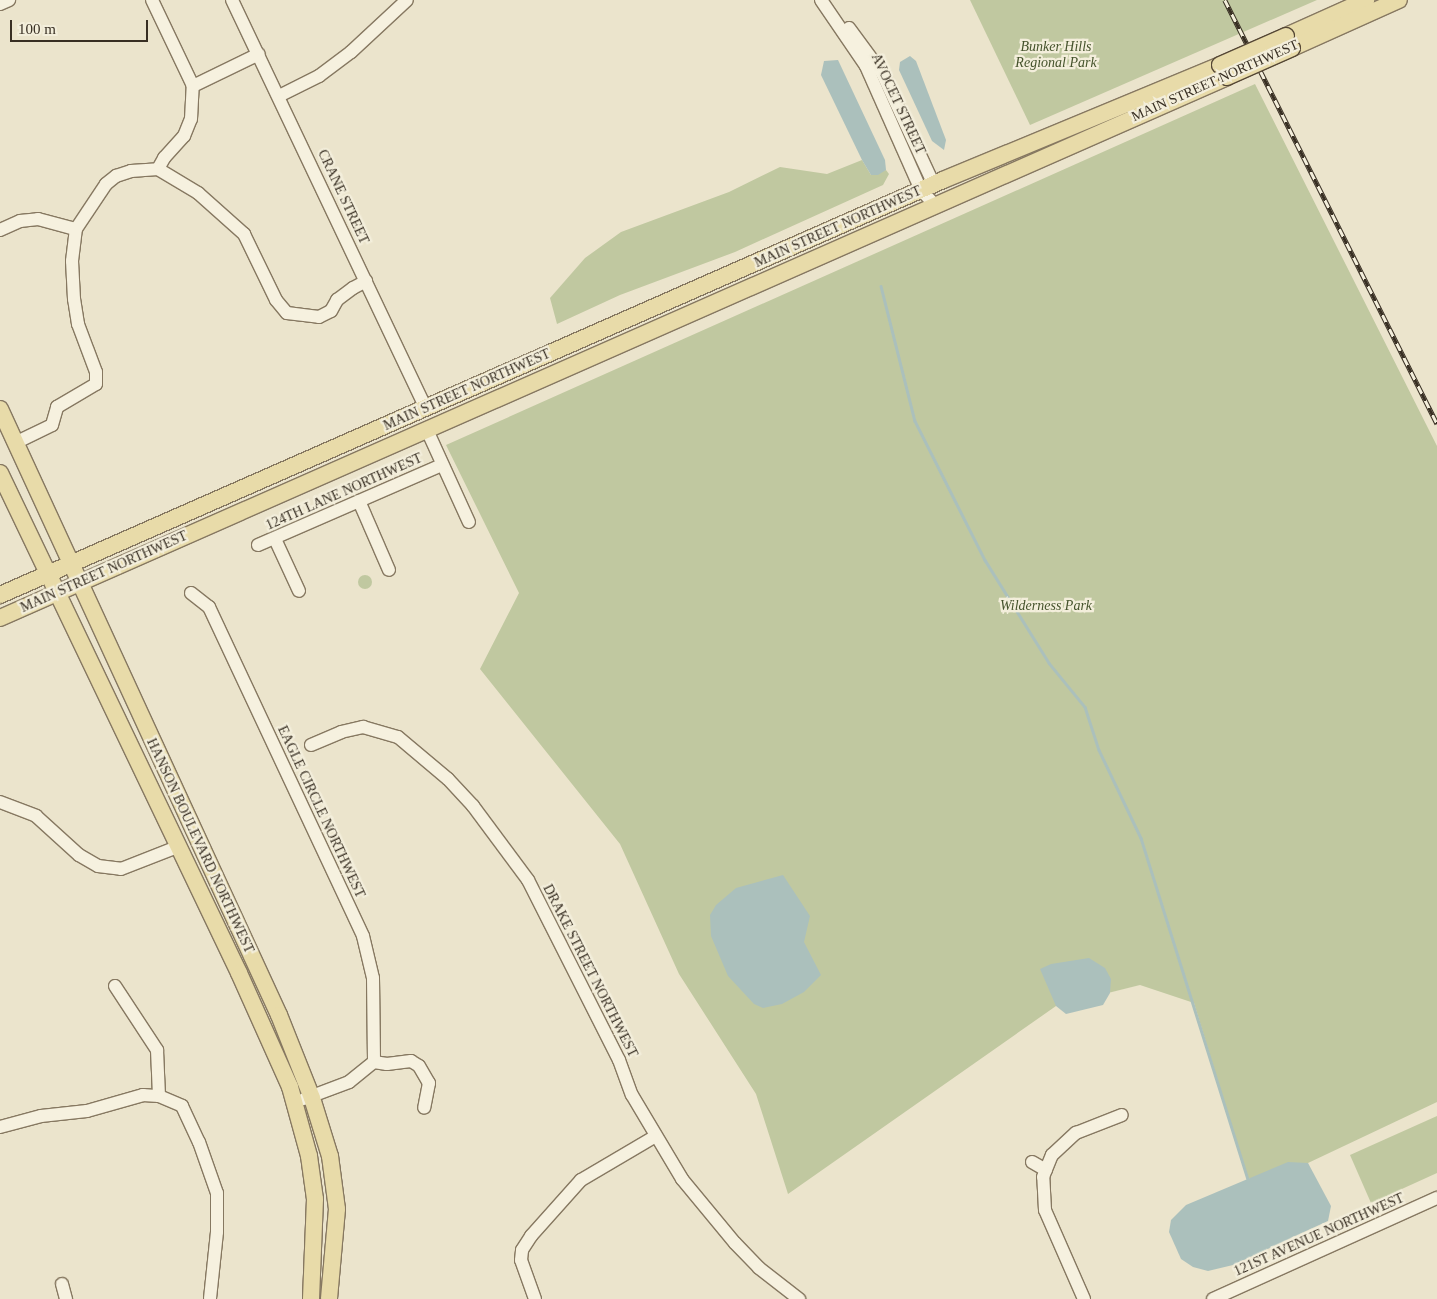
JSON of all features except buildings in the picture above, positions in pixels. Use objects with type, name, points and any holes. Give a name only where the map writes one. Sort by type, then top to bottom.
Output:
[{"type":"main road","name":"MAIN STREET NORTHWEST","points":[[1289,42],[1366,0]]},
{"type":"main road","name":"MAIN STREET NORTHWEST","points":[[0,595],[426,408],[929,194],[1289,42],[1399,0]]},
{"type":"main road","name":"MAIN STREET NORTHWEST","points":[[0,618],[839,246],[929,194]]},
{"type":"main road","name":"HANSON BOULEVARD NORTHWEST","points":[[0,409],[279,1016],[312,1098],[330,1156],[336,1201],[329,1299]]},
{"type":"main road","name":"HANSON BOULEVARD NORTHWEST","points":[[0,473],[55,594],[242,981],[294,1101],[309,1156],[315,1199],[311,1299]]},
{"type":"street","points":[[0,4],[9,0]]},
{"type":"street","points":[[152,0],[193,86],[191,118],[184,136],[164,158],[158,169]]},
{"type":"street","name":"CRANE STREET","points":[[232,0],[426,408]]},
{"type":"street","points":[[279,96],[319,76],[345,57],[407,0]]},
{"type":"street","name":"AVOCET STREET","points":[[821,0],[834,16],[858,38],[878,66],[929,194]]},
{"type":"street","points":[[193,86],[259,54]]},
{"type":"street","points":[[16,443],[52,425],[57,407],[96,384],[96,372],[78,324],[74,299],[72,261],[76,229],[101,191],[116,176],[131,171],[158,169],[198,193],[244,234],[276,300],[287,313],[319,317],[331,311],[337,300],[366,281]]},
{"type":"street","points":[[0,230],[20,221],[38,219],[76,229]]},
{"type":"street","points":[[427,430],[469,522]]},
{"type":"street","name":"124TH LANE NORTHWEST","points":[[258,545],[276,539],[442,465]]},
{"type":"street","points":[[359,502],[389,570]]},
{"type":"street","points":[[276,539],[299,591]]},
{"type":"street","name":"EAGLE CIRCLE NORTHWEST","points":[[191,593],[209,607],[363,936],[373,978],[374,1062]]},
{"type":"street","name":"DRAKE STREET NORTHWEST","points":[[311,745],[341,732],[363,728],[398,737],[448,779],[473,806],[528,880],[570,960],[654,1137],[682,1179],[729,1237],[759,1268],[799,1299]]},
{"type":"street","points":[[0,802],[36,816],[79,855],[98,866],[121,869],[177,847]]},
{"type":"street","points":[[115,986],[157,1050],[160,1096]]},
{"type":"street","points":[[294,1101],[312,1098],[348,1082],[374,1062],[387,1064],[411,1061],[419,1066],[428,1083],[424,1108]]},
{"type":"street","points":[[0,1127],[41,1116],[87,1111],[143,1095],[160,1096],[182,1106],[199,1142],[217,1193],[217,1232],[210,1299]]},
{"type":"street","points":[[1084,1299],[1045,1210],[1042,1185],[1052,1155],[1076,1133],[1122,1115]]},
{"type":"street","points":[[535,1299],[521,1260],[531,1236],[581,1180],[654,1137]]},
{"type":"street","points":[[1032,1162],[1046,1170]]},
{"type":"street","name":"121ST AVENUE NORTHWEST","points":[[1213,1299],[1437,1198]]},
{"type":"street","points":[[62,1284],[66,1299]]},
{"type":"green space","name":"Bunker Hills Regional Park","points":[[970,0],[1317,0],[1030,125]]},
{"type":"green space","name":"Wilderness Park","points":[[1255,84],[1437,446],[1437,1102],[1308,1163],[1248,1179],[1194,1003],[1140,985],[1056,1006],[788,1194],[756,1094],[679,974],[620,844],[480,669],[519,593],[446,445]]},
{"type":"green space","points":[[862,160],[871,175],[886,170],[889,174],[883,185],[735,252],[620,295],[557,324],[550,298],[585,258],[621,232],[729,192],[780,167],[827,174]]},
{"type":"green space","points":[[362,575],[368,575],[372,582],[368,589],[362,589],[358,585],[358,579]]},
{"type":"green space","points":[[1437,1116],[1437,1173],[1371,1203],[1350,1155]]},
{"type":"shaded area","points":[[910,56],[916,61],[946,140],[944,150],[932,141],[899,70],[900,62]]},
{"type":"shaded area","points":[[838,60],[885,160],[886,170],[878,175],[871,175],[862,160],[821,75],[824,61]]},
{"type":"shaded area","points":[[783,875],[810,916],[804,942],[821,975],[804,992],[782,1004],[763,1008],[754,1004],[728,976],[711,936],[710,915],[716,905],[736,888]]},
{"type":"shaded area","points":[[1089,958],[1105,968],[1111,979],[1110,993],[1103,1005],[1066,1014],[1056,1006],[1040,969],[1051,964]]},
{"type":"shaded area","points":[[1288,1162],[1308,1163],[1331,1206],[1328,1221],[1233,1265],[1208,1271],[1193,1267],[1181,1259],[1169,1232],[1171,1220],[1186,1205]]},
{"type":"waterway","points":[[881,286],[915,421],[985,560],[1049,663],[1085,707],[1099,750],[1141,838],[1248,1180]]},
{"type":"railway","points":[[1225,0],[1437,424]]}]
